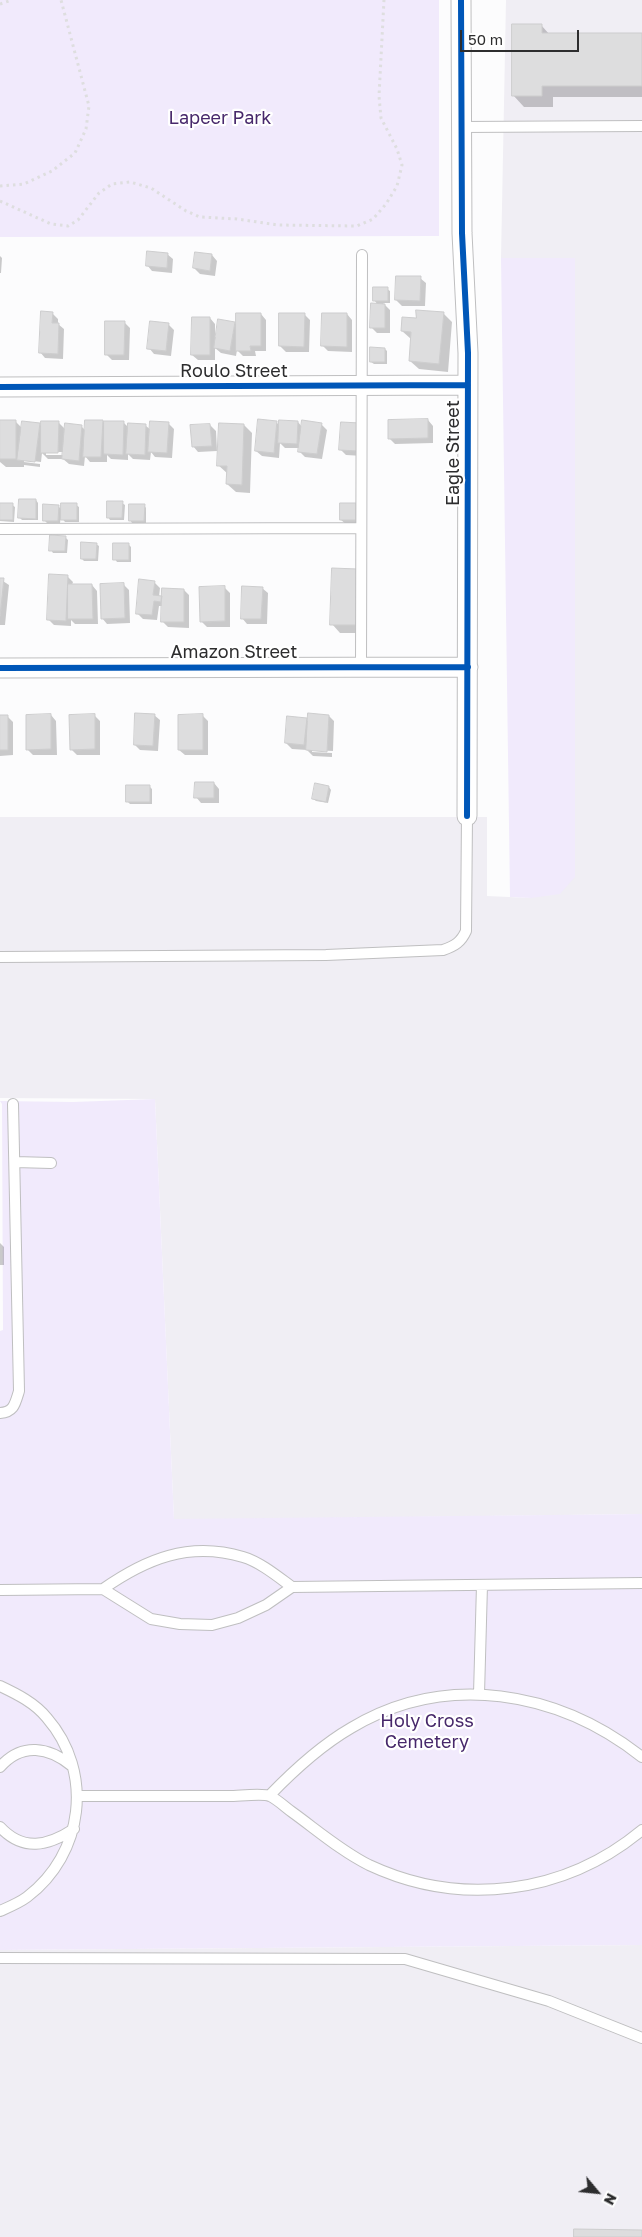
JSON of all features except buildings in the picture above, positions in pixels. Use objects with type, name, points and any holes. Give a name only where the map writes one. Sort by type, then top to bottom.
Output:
[{"type":"street","name":"Eagle Street","points":[[461,0],[462,233],[468,385],[467,816]]},
{"type":"street","name":"Roulo Street","points":[[0,387],[468,385]]},
{"type":"street","name":"Amazon Street","points":[[0,668],[468,667]]},
{"type":"lane","points":[[461,127],[642,126]]},
{"type":"lane","points":[[361,667],[362,256]]},
{"type":"lane","points":[[0,529],[362,528]]},
{"type":"lane","name":"Eagle Street","points":[[0,957],[326,955],[442,950],[454,946],[462,940],[466,931],[467,816]]},
{"type":"lane","points":[[0,1414],[8,1413],[15,1406],[18,1391],[14,1104]]},
{"type":"lane","points":[[15,1162],[51,1163]]},
{"type":"lane","points":[[103,1589],[128,1571],[157,1558],[183,1551],[215,1552],[244,1557],[268,1570],[292,1587]]},
{"type":"lane","points":[[0,1590],[103,1589],[151,1619],[180,1624],[212,1625],[238,1618],[266,1605],[292,1587],[642,1583]]},
{"type":"lane","points":[[479,1694],[482,1585]]},
{"type":"lane","points":[[0,1686],[21,1695],[47,1717],[66,1744],[73,1766],[78,1796],[74,1829],[68,1847],[51,1875],[26,1898],[0,1911]]},
{"type":"lane","points":[[269,1796],[317,1751],[351,1728],[387,1711],[424,1700],[464,1694],[502,1695],[543,1704],[584,1719],[620,1740],[642,1757]]},
{"type":"lane","points":[[0,1767],[14,1755],[29,1750],[45,1750],[60,1756],[73,1766]]},
{"type":"lane","points":[[78,1796],[269,1796],[333,1844],[370,1865],[410,1880],[452,1890],[490,1891],[530,1885],[567,1874],[602,1858],[642,1830]]},
{"type":"lane","points":[[0,1827],[6,1834],[19,1841],[33,1844],[48,1843],[74,1829]]},
{"type":"lane","points":[[0,1958],[405,1959],[549,2001],[642,2038]]},
{"type":"path","points":[[0,4],[12,0]]},
{"type":"path","points":[[0,186],[24,184],[52,171],[75,153],[86,129],[89,106],[61,0]]},
{"type":"path","points":[[0,201],[52,224],[68,226],[78,220],[99,193],[112,184],[130,182],[151,188],[186,212],[200,217],[237,219],[278,225],[357,226],[372,219],[386,204],[397,186],[402,165],[381,118],[379,96],[384,0]]},
{"type":"shaded area","points":[[506,0],[642,0],[642,1514],[174,1520],[155,1099],[0,1098],[0,817],[487,817],[487,896],[531,898],[575,258],[501,258]]},
{"type":"shaded area","points":[[642,1945],[642,2237],[0,2237],[0,1950]]},
{"type":"green space","name":"Lapeer Park","points":[[0,0],[439,0],[439,236],[0,237]]},
{"type":"green space","points":[[501,258],[575,258],[575,877],[560,894],[531,898],[510,897]]},
{"type":"green space","name":"Holy Cross Cemetery","points":[[155,1099],[174,1519],[642,1514],[642,1945],[0,1950],[0,1331],[3,1330],[2,1104],[0,1101],[73,1102]]},
{"type":"cycle path","points":[[461,0],[462,233],[468,353],[467,816]]},
{"type":"cycle path","points":[[0,387],[468,385]]},
{"type":"cycle path","points":[[0,668],[468,667]]}]
